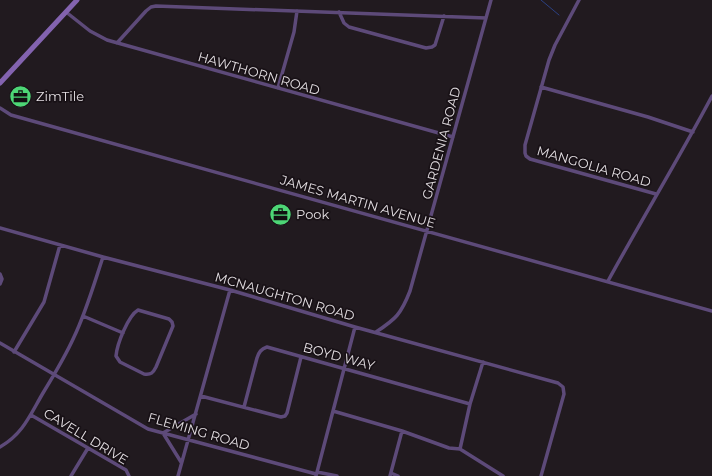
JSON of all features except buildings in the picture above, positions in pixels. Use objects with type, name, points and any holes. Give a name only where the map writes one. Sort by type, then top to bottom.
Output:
[{"type":"street","points":[[0,83],[77,0]]},
{"type":"street","name":"GARDENIA ROAD","points":[[376,332],[400,314],[410,291],[491,0]]},
{"type":"street","name":"MANGOLIA ROAD","points":[[579,0],[555,45],[541,87],[525,145],[525,153],[528,157],[656,194]]},
{"type":"street","points":[[117,43],[146,10],[156,6],[486,18]]},
{"type":"street","points":[[278,88],[294,32],[297,10]]},
{"type":"street","name":"HAWTHORN ROAD","points":[[66,12],[97,36],[107,40],[453,137]]},
{"type":"street","points":[[339,12],[344,23],[349,27],[426,48],[432,47],[436,42],[444,16]]},
{"type":"street","points":[[541,87],[641,115],[693,132]]},
{"type":"street","points":[[608,281],[656,194],[678,159],[712,96]]},
{"type":"street","name":"JAMES MARTIN AVENUE","points":[[0,108],[11,115],[712,311]]},
{"type":"street","name":"MCNAUGHTON ROAD","points":[[0,228],[230,290],[355,327],[558,383],[563,387],[564,394],[541,476]]},
{"type":"street","points":[[14,352],[44,302],[60,245]]},
{"type":"street","points":[[0,447],[24,427],[54,375],[74,338],[103,257]]},
{"type":"street","points":[[0,274],[2,279],[0,284]]},
{"type":"street","points":[[178,476],[230,290]]},
{"type":"street","points":[[138,310],[169,319],[173,326],[156,367],[153,372],[148,375],[117,359],[116,352],[123,333],[132,314],[138,310]]},
{"type":"street","points":[[83,316],[123,333]]},
{"type":"street","points":[[316,474],[355,327]]},
{"type":"street","name":"FLEMING ROAD","points":[[0,343],[148,429],[188,438],[316,474],[337,476]]},
{"type":"street","name":"BOYD WAY","points":[[244,407],[257,358],[262,348],[267,347],[470,404]]},
{"type":"street","points":[[201,396],[281,418],[287,413],[301,356]]},
{"type":"street","points":[[460,449],[470,404],[483,362]]},
{"type":"street","points":[[333,411],[402,431],[449,448],[460,449],[503,476]]},
{"type":"street","points":[[181,462],[163,433],[196,414]]},
{"type":"street","name":"CAVELL DRIVE","points":[[31,415],[126,470],[129,476]]},
{"type":"street","points":[[398,476],[390,475],[402,431]]},
{"type":"street","points":[[71,476],[88,448]]},
{"type":"waterway","points":[[541,0],[559,15]]},
{"type":"place","name":"ZimTile","points":[[20,96]]},
{"type":"place","name":"Pook","points":[[280,214]]}]
